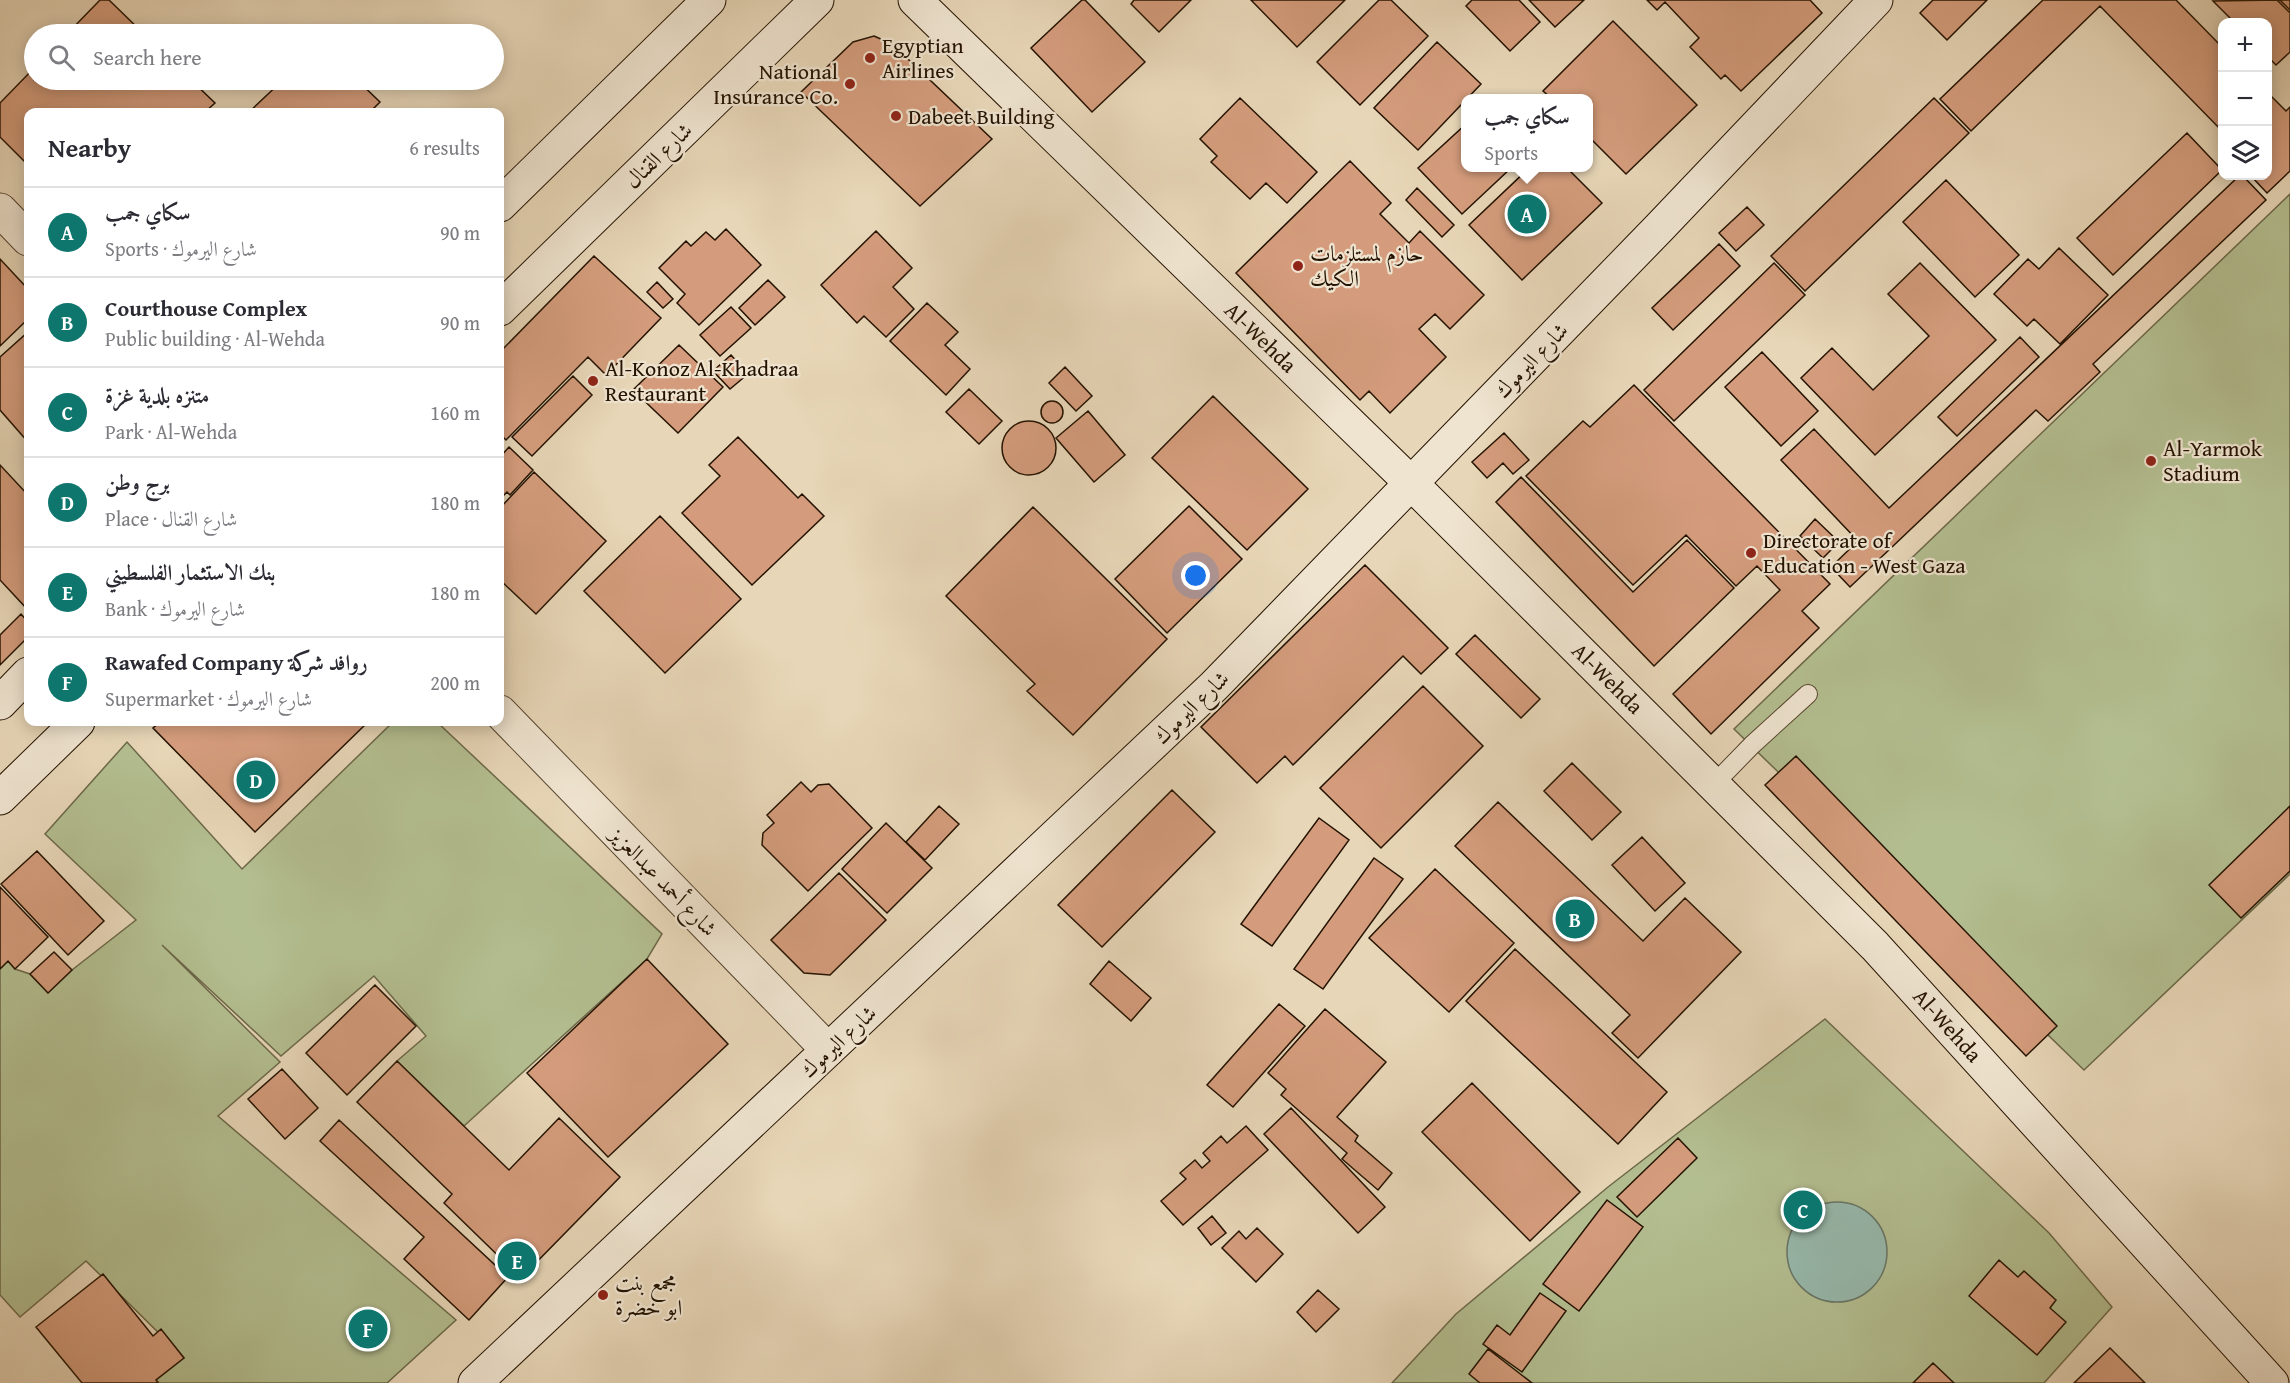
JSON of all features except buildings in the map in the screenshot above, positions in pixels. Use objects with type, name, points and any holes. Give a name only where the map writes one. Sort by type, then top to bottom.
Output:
[{"type":"main road","points":[[504,201],[709,0]]},
{"type":"main road","name":"شارع القنال","points":[[504,305],[817,0]]},
{"type":"main road","name":"Al-Wehda","points":[[915,0],[1411,483],[1715,783],[1875,946],[2272,1383]]},
{"type":"main road","name":"شارع اليرموك","points":[[475,1383],[1214,686],[1876,0]]},
{"type":"main road","points":[[0,210],[24,234]]},
{"type":"main road","points":[[0,703],[24,678]]},
{"type":"main road","name":"شارع أحمد عبدالعزيز","points":[[504,716],[828,1050]]},
{"type":"main road","points":[[0,798],[74,726]]},
{"type":"lane","points":[[1715,783],[1752,745],[1808,694]]},
{"type":"green space","name":"Al-Yarmok Stadium","points":[[2290,194],[2290,874],[2084,1070],[1734,729]]},
{"type":"green space","points":[[389,726],[441,726],[662,934],[647,959],[464,1126],[397,1061],[426,1036],[374,976],[281,1056],[162,945],[280,1062],[218,1116],[456,1320],[387,1383],[160,1383],[156,1380],[184,1358],[86,1261],[20,1317],[0,1295],[0,969],[8,961],[15,969],[30,974],[48,993],[72,970],[136,920],[45,834],[127,742],[242,869]]},
{"type":"green space","points":[[1825,1019],[2049,1233],[2112,1307],[2044,1383],[1392,1383],[1456,1314],[1608,1187]]},
{"type":"shaded area","points":[[1837,1202],[1856,1206],[1872,1217],[1883,1233],[1887,1252],[1883,1271],[1872,1287],[1856,1298],[1837,1302],[1818,1298],[1802,1287],[1791,1271],[1787,1252],[1791,1233],[1802,1217],[1818,1206]]},
{"type":"place","name":"Egyptian Airlines","points":[[870,58]]},
{"type":"place","name":"National Insurance Co.","points":[[850,84]]},
{"type":"place","name":"Dabeet Building","points":[[896,116]]},
{"type":"place","name":"سكاي جمب","points":[[1527,214]]},
{"type":"place","name":"حازم لمستلزمات الكيك","points":[[1298,266]]},
{"type":"place","name":"Al-Konoz Al-Khadraa Restaurant","points":[[593,381]]},
{"type":"place","name":"Al-Yarmok Stadium","points":[[2151,461]]},
{"type":"place","name":"Directorate of Education - West Gaza","points":[[1751,553]]},
{"type":"place","name":"برج وطن","points":[[256,780]]},
{"type":"place","name":"Courthouse Complex","points":[[1575,919]]},
{"type":"place","name":"متنزه بلدية غزة","points":[[1803,1210]]},
{"type":"place","name":"بنك الاستثمار الفلسطيني","points":[[517,1261]]},
{"type":"place","name":"مجمع بنت ابو خضرة","points":[[603,1295]]},
{"type":"place","name":"Rawafed Company روافد شركة","points":[[368,1329]]}]
